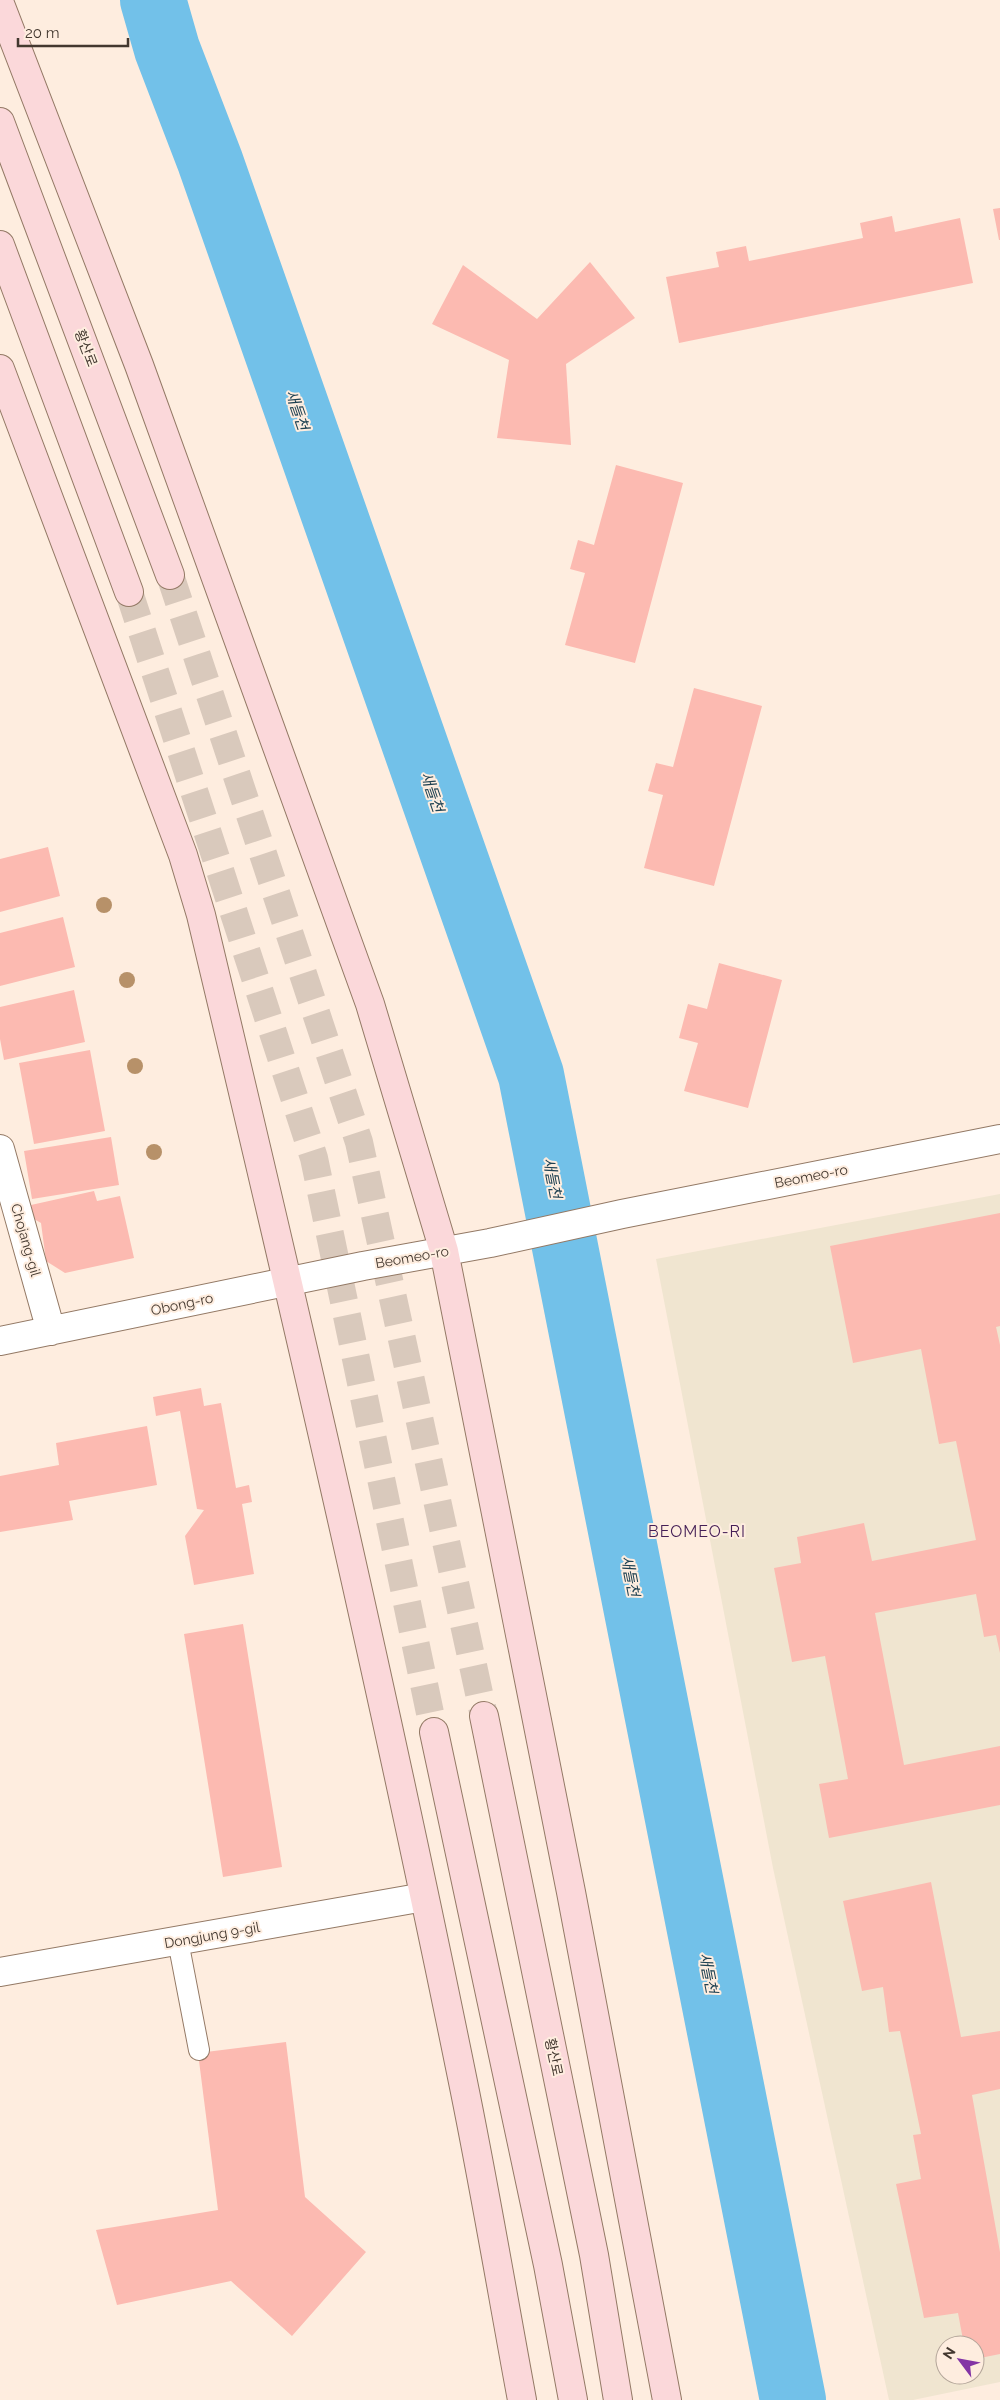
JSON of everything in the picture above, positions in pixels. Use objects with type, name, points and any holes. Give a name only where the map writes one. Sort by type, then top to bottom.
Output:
[{"type":"main road","points":[[0,4],[139,365],[370,1004],[444,1251],[567,1873],[667,2400]]},
{"type":"main road","name":"황산로","points":[[0,122],[170,575]]},
{"type":"main road","points":[[0,245],[129,592]]},
{"type":"main road","points":[[0,369],[183,855],[201,915],[288,1283],[424,1897],[463,2081],[522,2400]]},
{"type":"main road","name":"황산로","points":[[484,1716],[594,2255],[618,2400]]},
{"type":"main road","points":[[434,1732],[548,2265],[573,2400]]},
{"type":"street","name":"Beomeo-ro","points":[[364,1266],[490,1243],[622,1214],[1000,1139]]},
{"type":"street","name":"Chojang-gil","points":[[0,1149],[52,1331]]},
{"type":"street","name":"Obong-ro","points":[[0,1341],[364,1266]]},
{"type":"street","name":"Dongjung 9-gil","points":[[0,1972],[424,1897]]},
{"type":"lane","points":[[178,1941],[199,2050]]},
{"type":"shaded area","points":[[1000,1194],[1000,2382],[913,2400],[889,2400],[773,1868],[656,1259]]},
{"type":"building","points":[[1000,208],[1000,240],[999,240],[993,209]]},
{"type":"building","points":[[892,216],[895,232],[960,218],[973,283],[679,343],[666,277],[719,267],[716,252],[746,246],[749,261],[863,238],[860,223]]},
{"type":"building","points":[[590,262],[635,318],[566,364],[571,445],[497,438],[509,360],[432,324],[463,265],[537,319]]},
{"type":"building","points":[[616,465],[683,483],[635,663],[565,645],[585,573],[570,569],[578,540],[594,545]]},
{"type":"building","points":[[694,688],[762,706],[714,886],[644,868],[663,795],[648,791],[656,763],[673,767]]},
{"type":"building","points":[[48,847],[60,896],[0,912],[0,859]]},
{"type":"building","points":[[63,917],[75,967],[0,986],[0,933]]},
{"type":"building","points":[[719,963],[782,980],[748,1108],[684,1091],[698,1043],[679,1038],[688,1004],[707,1009]]},
{"type":"building","points":[[74,990],[85,1042],[4,1060],[0,1039],[0,1007]]},
{"type":"building","points":[[90,1050],[105,1131],[34,1144],[19,1063]]},
{"type":"building","points":[[111,1137],[119,1185],[32,1199],[24,1151]]},
{"type":"building","points":[[94,1191],[97,1201],[120,1196],[134,1258],[65,1273],[46,1261],[41,1223],[34,1219],[31,1205]]},
{"type":"building","points":[[1000,1213],[1000,1326],[996,1327],[1000,1345],[1000,1653],[996,1635],[984,1637],[976,1594],[875,1613],[904,1765],[1000,1746],[1000,1805],[829,1838],[819,1784],[848,1779],[825,1656],[792,1662],[774,1568],[801,1563],[797,1537],[864,1523],[872,1561],[976,1540],[956,1441],[939,1444],[921,1349],[853,1363],[830,1246]]},
{"type":"building","points":[[201,1388],[204,1406],[221,1403],[236,1488],[249,1485],[252,1502],[242,1504],[254,1574],[194,1585],[185,1536],[204,1510],[197,1509],[180,1411],[156,1416],[153,1397]]},
{"type":"building","points":[[147,1426],[157,1485],[69,1501],[73,1520],[0,1532],[0,1476],[59,1465],[56,1443]]},
{"type":"building","points":[[243,1624],[282,1867],[223,1877],[184,1634]]},
{"type":"building","points":[[931,1882],[961,2037],[1000,2031],[1000,2089],[972,2095],[1000,2252],[1000,2354],[985,2357],[985,2335],[962,2335],[958,2313],[924,2318],[896,2184],[921,2179],[913,2135],[921,2134],[900,2031],[889,2032],[883,1987],[862,1991],[843,1901]]},
{"type":"building","points":[[286,2042],[305,2197],[366,2252],[292,2336],[231,2281],[117,2305],[96,2230],[218,2210],[198,2053]]},
{"type":"waterway","name":"새들천","points":[[153,0],[167,49],[210,161],[531,1075],[793,2400]]},
{"type":"tunnel","points":[[170,575],[359,1142],[484,1716]]},
{"type":"tunnel","points":[[129,592],[314,1158],[434,1732]]},
{"type":"district","name":"BEOMEO-RI","points":[[697,1531]]}]
